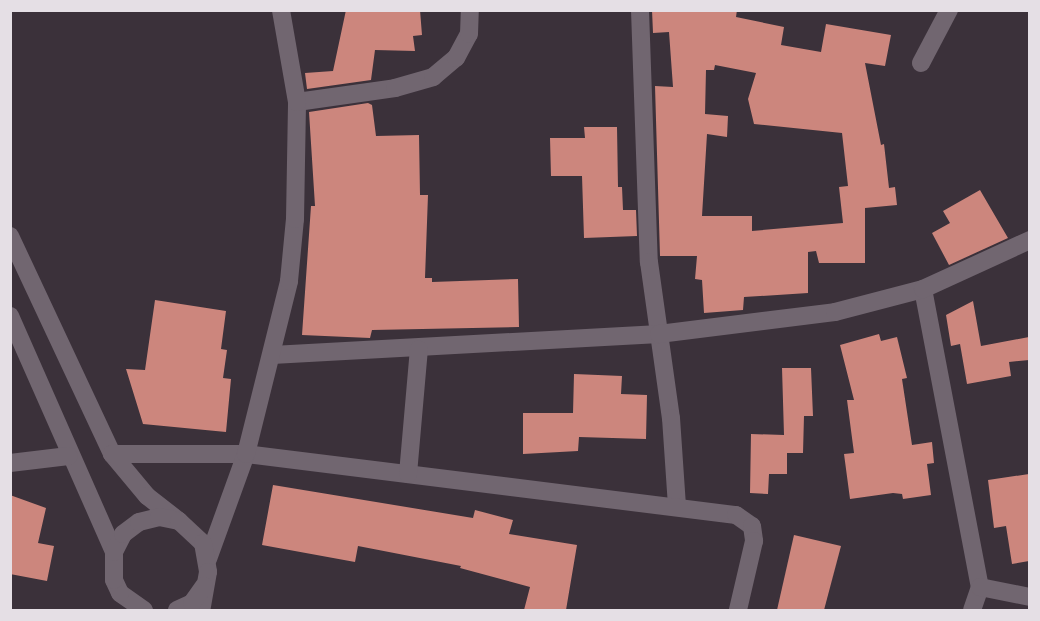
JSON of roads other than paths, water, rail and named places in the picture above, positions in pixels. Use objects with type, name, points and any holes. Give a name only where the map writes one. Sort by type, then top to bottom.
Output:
[{"type":"street","points":[[201,610],[208,559],[246,454],[289,281],[295,219],[297,102],[281,10]]},
{"type":"street","points":[[297,102],[395,88],[433,77],[456,58],[469,34],[470,10]]},
{"type":"street","points":[[640,10],[649,262],[677,507]]},
{"type":"street","points":[[921,63],[949,10]]},
{"type":"street","points":[[10,236],[112,454],[147,496],[203,543],[208,559]]},
{"type":"street","points":[[272,355],[419,349],[659,334],[835,312],[923,289],[1029,240]]},
{"type":"street","points":[[923,289],[980,587],[972,610]]},
{"type":"street","points":[[10,315],[69,456],[114,552],[114,580],[135,608]]},
{"type":"street","points":[[408,474],[419,349]]},
{"type":"street","points":[[112,454],[246,454],[736,515],[752,526],[751,568],[738,610]]},
{"type":"street","points":[[10,463],[69,456]]},
{"type":"street","points":[[114,552],[123,534],[139,522],[159,517],[179,521]]},
{"type":"street","points":[[177,610],[192,603],[205,585]]},
{"type":"street","points":[[980,587],[1029,597]]}]
